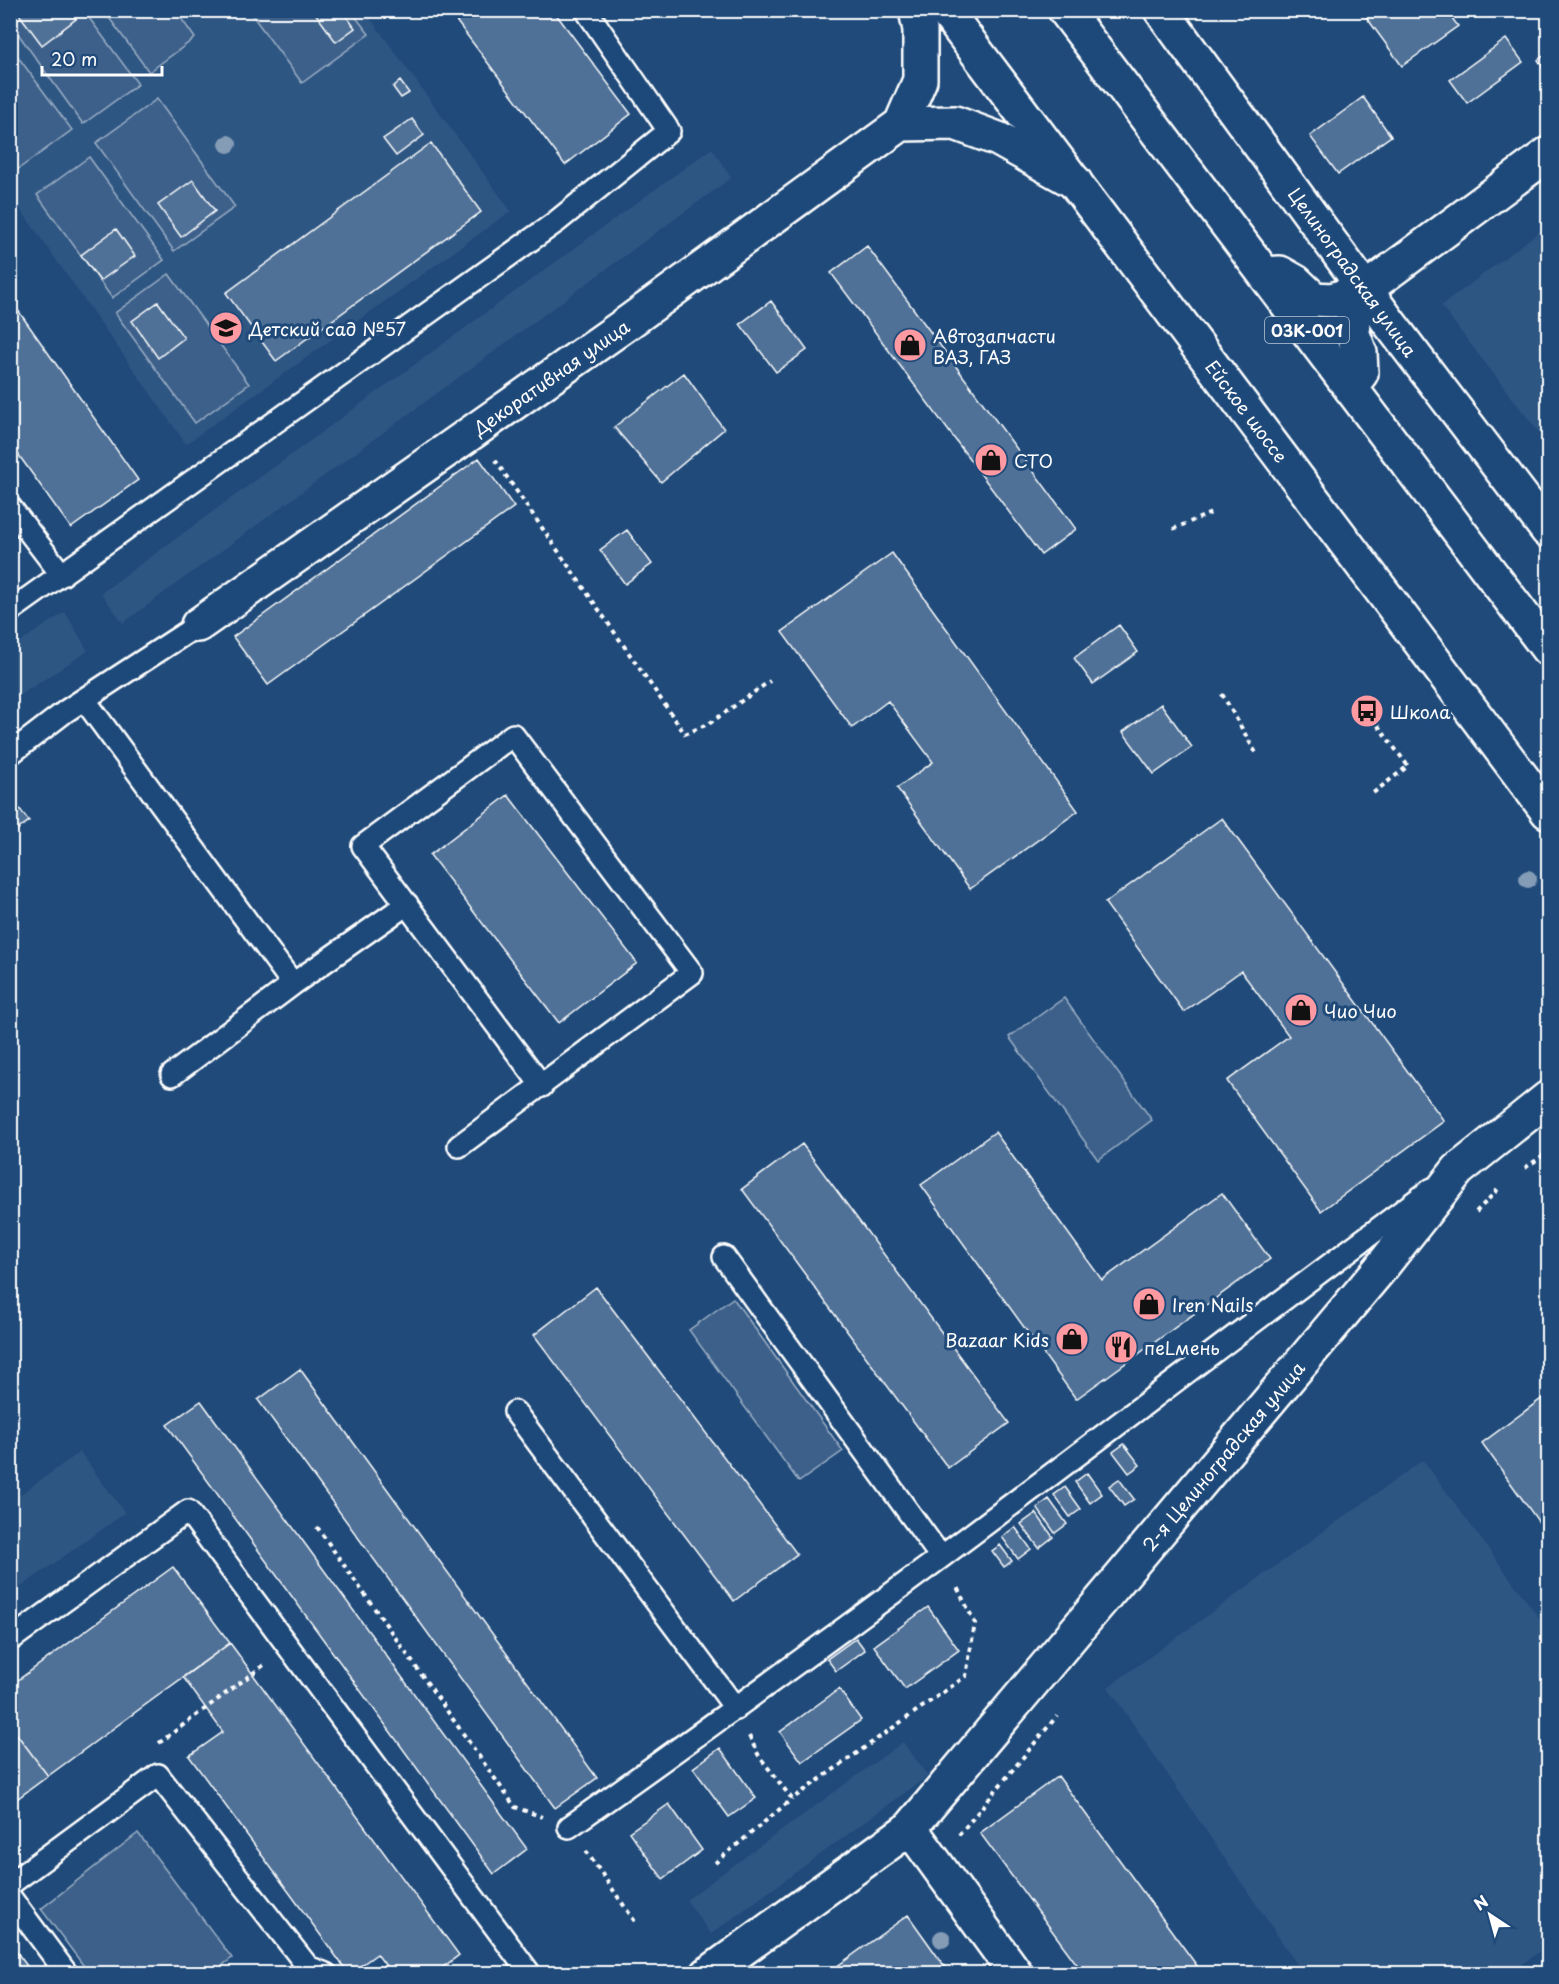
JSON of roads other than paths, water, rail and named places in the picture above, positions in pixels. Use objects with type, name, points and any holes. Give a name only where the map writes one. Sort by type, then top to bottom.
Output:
[{"type":"street","points":[[916,10],[921,30],[920,80],[901,124],[956,123],[998,139],[1075,182]]},
{"type":"street","name":"Ейское шоссе","points":[[945,10],[1548,812]]},
{"type":"street","name":"03К-001","points":[[1065,10],[1548,649]]},
{"type":"street","name":"Целиноградская улица","points":[[1161,10],[1548,531]]},
{"type":"street","name":"Декоративная улица","points":[[198,625],[626,324],[901,124]]},
{"type":"street","points":[[1350,387],[1361,373],[1360,353],[1353,334],[1352,305],[1366,289],[1548,154]]},
{"type":"street","points":[[1265,274],[1281,273],[1296,282],[1314,299],[1332,300],[1366,289]]},
{"type":"street","name":"2-я Целиноградская улица","points":[[708,1974],[910,1828],[1380,1269],[1458,1170],[1548,1098]]},
{"type":"street","points":[[910,1828],[1016,1974]]},
{"type":"lane","points":[[10,611],[555,222],[669,131],[586,10]]},
{"type":"lane","points":[[10,507],[62,575]]},
{"type":"lane","points":[[10,754],[66,711],[198,625]]},
{"type":"lane","points":[[84,699],[292,984]]},
{"type":"lane","points":[[459,1146],[542,1086],[692,973],[513,735],[363,846],[542,1086]]},
{"type":"lane","points":[[172,1075],[292,984],[407,904]]},
{"type":"lane","points":[[569,1827],[736,1709],[1458,1170]]},
{"type":"lane","points":[[724,1257],[941,1557]]},
{"type":"lane","points":[[515,1412],[736,1709]]},
{"type":"lane","points":[[10,1640],[188,1511],[530,1974]]},
{"type":"lane","points":[[10,1884],[158,1775],[311,1971]]},
{"type":"lane","points":[[10,1897],[68,1974]]},
{"type":"place","name":"Детский сад №57","points":[[226,328]]},
{"type":"place","name":"Автозапчасти ВАЗ, ГАЗ","points":[[910,345]]},
{"type":"place","name":"СТО","points":[[991,460]]},
{"type":"place","name":"Школа","points":[[1367,711]]},
{"type":"place","name":"Чио Чио","points":[[1301,1010]]},
{"type":"place","name":"Iren Nails","points":[[1149,1304]]},
{"type":"place","name":"Bazaar Kids","points":[[1072,1339]]},
{"type":"place","name":"пеLмень","points":[[1121,1347]]}]
